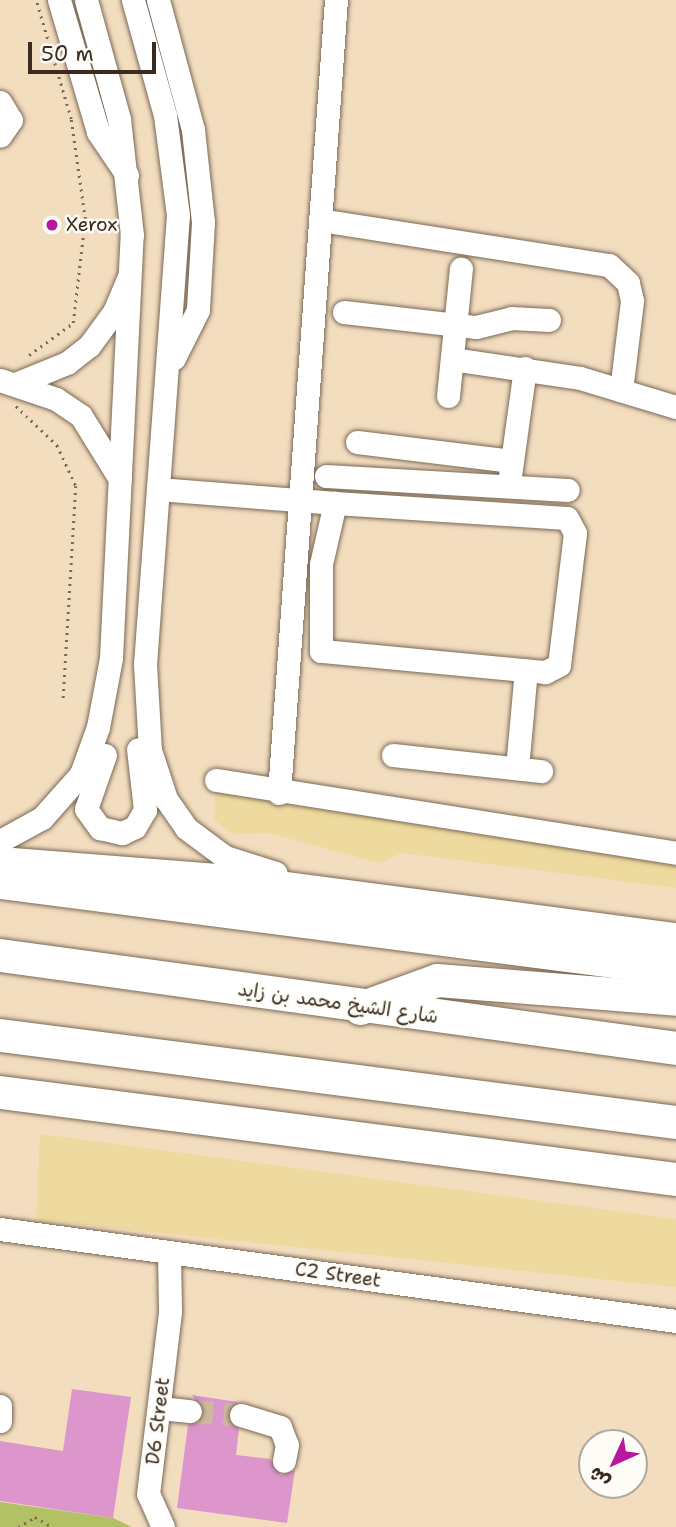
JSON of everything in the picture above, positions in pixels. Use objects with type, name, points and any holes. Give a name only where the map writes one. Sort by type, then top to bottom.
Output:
[{"type":"highway","points":[[0,863],[368,899],[676,939]]},
{"type":"highway","points":[[0,882],[676,970]]},
{"type":"highway","name":"شارع الشيخ محمد بن زايد","points":[[0,954],[360,1007],[676,1048]]},
{"type":"highway","points":[[360,1007],[437,980],[676,999]]},
{"type":"highway","points":[[0,1035],[676,1122]]},
{"type":"highway","points":[[0,1092],[676,1179]]},
{"type":"street","points":[[59,0],[98,132],[128,176]]},
{"type":"street","points":[[86,0],[128,176],[134,264],[110,670],[109,735],[86,809],[94,823],[114,832],[135,827],[145,810],[138,740],[170,364],[176,181],[165,115],[133,0]]},
{"type":"street","points":[[158,0],[193,130],[203,222],[198,310],[170,364]]},
{"type":"street","points":[[279,793],[336,0]]},
{"type":"street","points":[[0,102],[11,120],[0,136]]},
{"type":"street","points":[[320,220],[609,265],[628,283],[632,301],[621,390]]},
{"type":"street","points":[[9,382],[67,363],[89,346],[114,312],[134,264]]},
{"type":"street","points":[[448,396],[461,269]]},
{"type":"street","points":[[344,313],[455,325],[549,320]]},
{"type":"street","points":[[452,359],[525,368],[621,390],[676,407]]},
{"type":"street","points":[[509,486],[525,368]]},
{"type":"street","points":[[9,382],[81,416],[122,483]]},
{"type":"street","points":[[357,442],[512,461]]},
{"type":"street","points":[[326,476],[568,490]]},
{"type":"street","points":[[158,489],[567,518],[575,533],[561,661],[551,671],[526,670],[321,651],[321,564],[335,503]]},
{"type":"street","points":[[0,841],[42,818],[81,774],[110,670]]},
{"type":"street","points":[[517,768],[526,670]]},
{"type":"street","points":[[145,677],[153,767],[186,828],[240,864],[335,880],[368,899]]},
{"type":"street","points":[[393,755],[541,771]]},
{"type":"street","points":[[216,780],[279,793],[676,853]]},
{"type":"street","name":"C2 Street","points":[[0,1229],[676,1321]]},
{"type":"street","name":"D6 Street","points":[[163,1527],[148,1494],[176,1253]]},
{"type":"street","points":[[0,1406],[0,1421]]},
{"type":"street","points":[[160,1408],[190,1410]]},
{"type":"street","points":[[241,1415],[281,1427],[287,1445],[284,1461]]},
{"type":"path","points":[[18,1527],[34,1517],[52,1527]]},
{"type":"green space","points":[[0,1502],[113,1518],[132,1527],[0,1527]]},
{"type":"sand","points":[[216,791],[676,863],[676,888],[402,853],[379,863],[268,833],[233,834],[214,820]]},
{"type":"sand","points":[[40,1134],[676,1219],[676,1287],[36,1220]]},
{"type":"building","points":[[72,1389],[131,1397],[113,1518],[0,1501],[0,1441],[63,1451]]},
{"type":"building","points":[[192,1395],[238,1402],[227,1417],[239,1429],[236,1455],[270,1459],[281,1475],[295,1470],[287,1523],[177,1508],[188,1425],[204,1413]]},
{"type":"tunnel","points":[[190,1411],[241,1415]]},
{"type":"place","name":"Xerox","points":[[52,225]]}]
